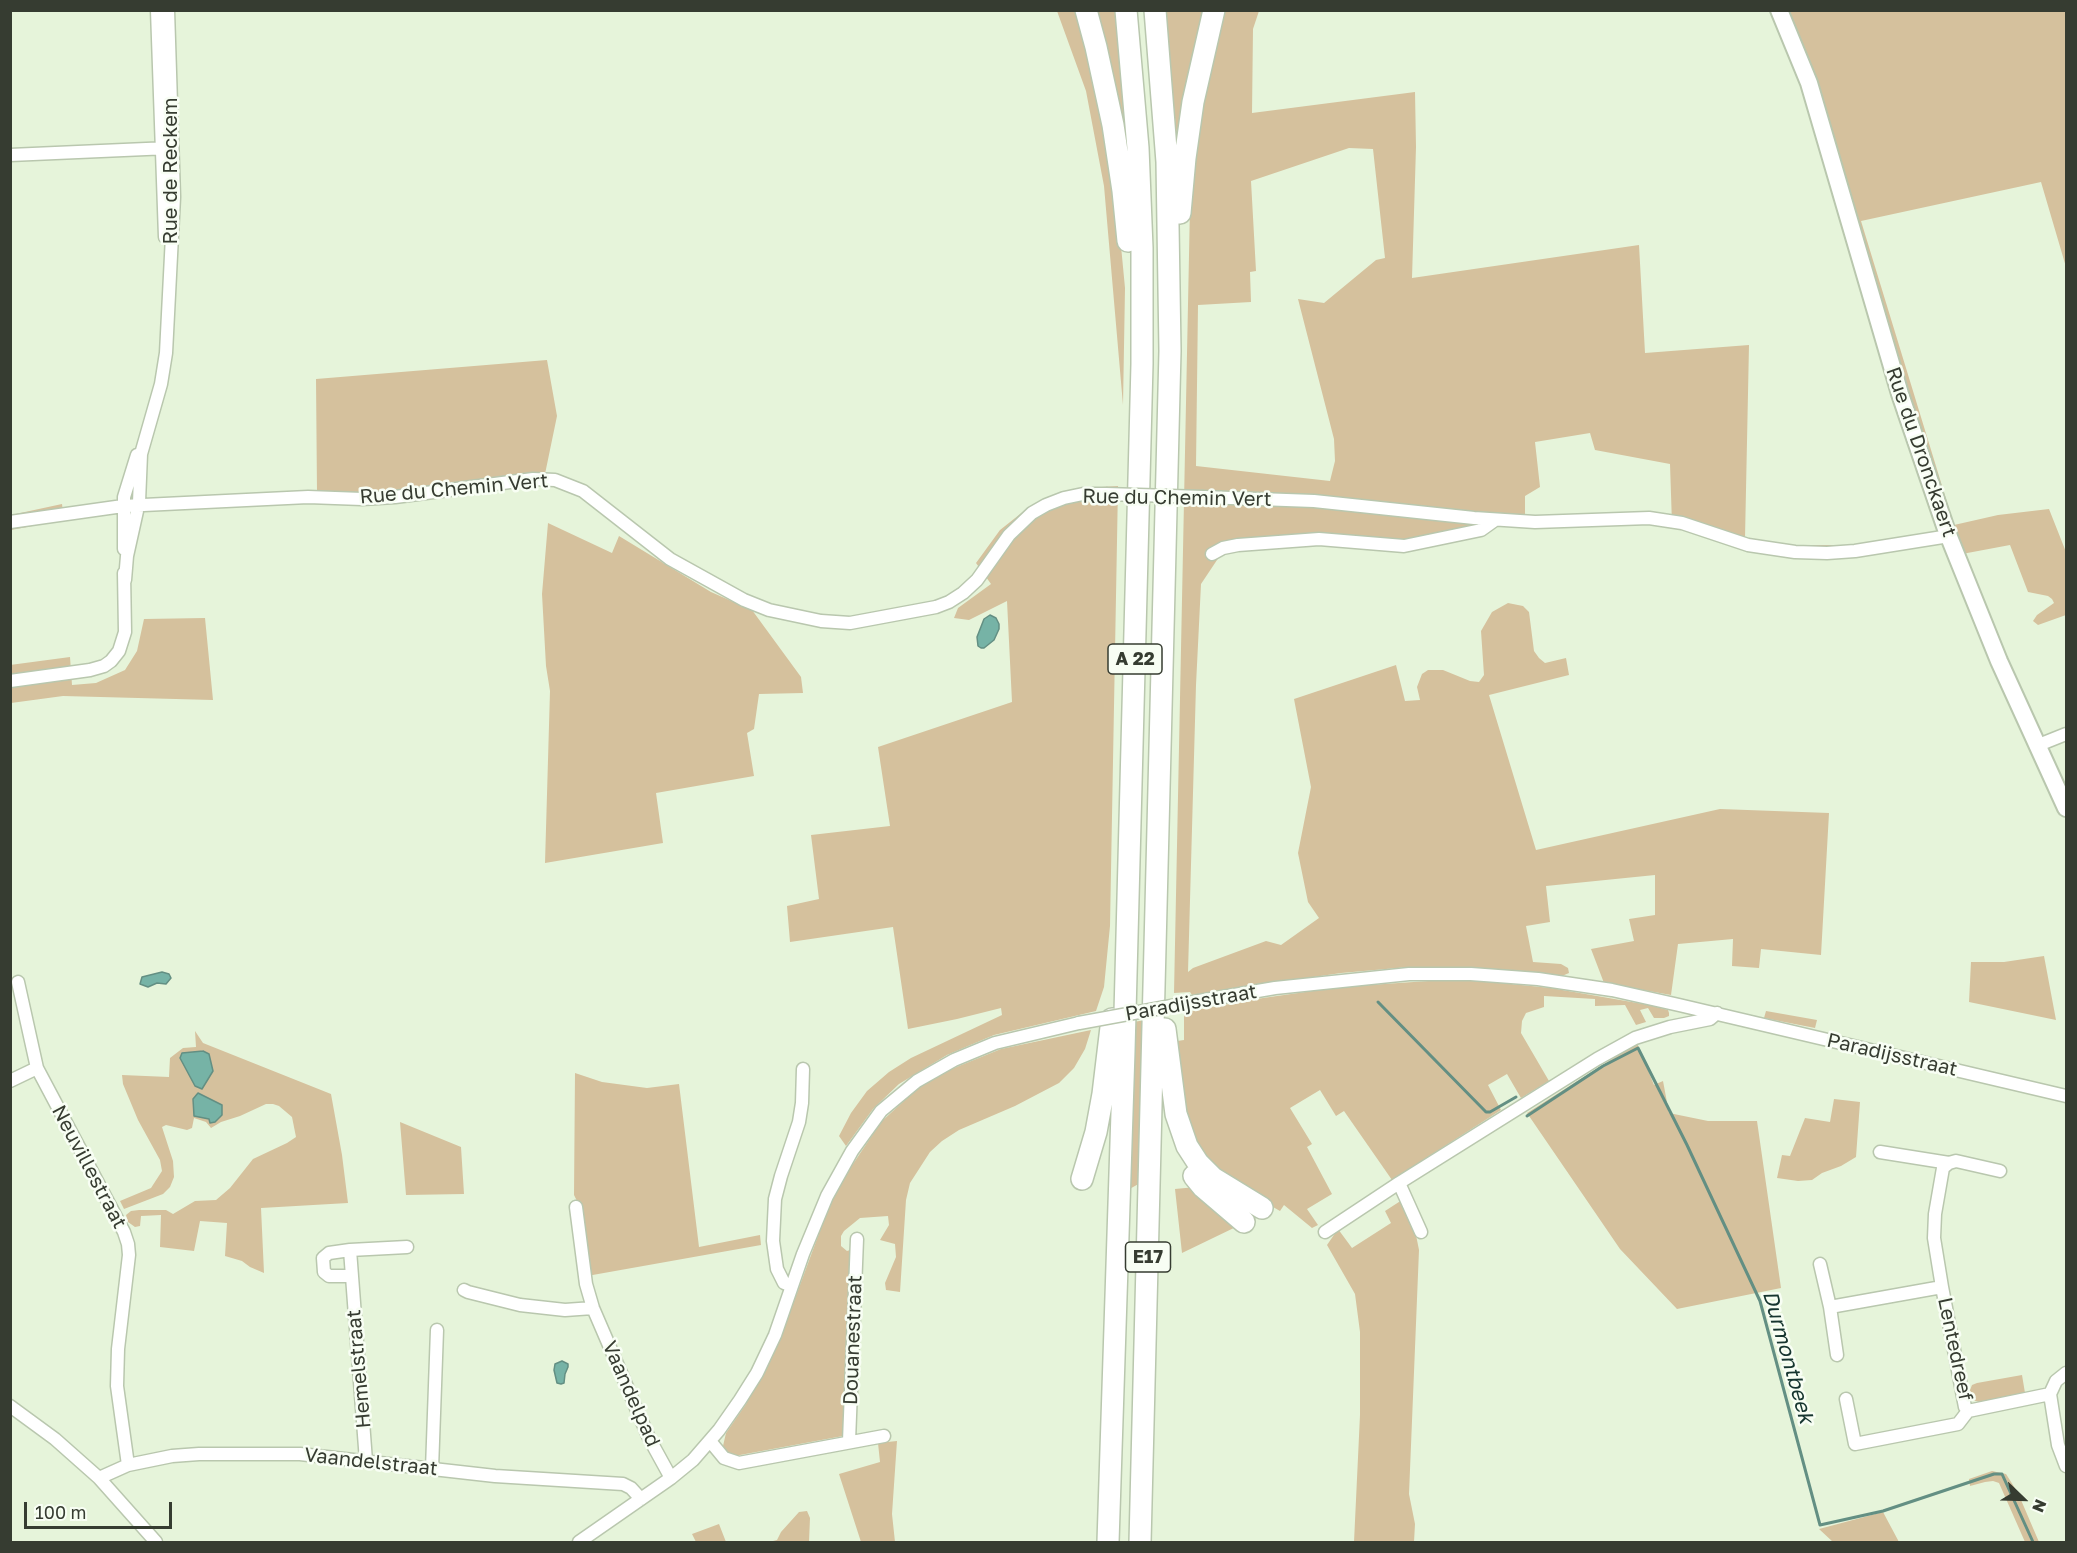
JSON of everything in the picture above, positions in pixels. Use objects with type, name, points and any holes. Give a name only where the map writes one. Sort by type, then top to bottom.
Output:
[{"type":"highway","points":[[1086,10],[1109,106],[1123,191],[1129,247],[1134,394],[1141,442]]},
{"type":"highway","name":"A 22","points":[[1126,10],[1138,148],[1141,226],[1141,442],[1126,980]]},
{"type":"highway","name":"A 22","points":[[1155,10],[1167,162],[1170,351],[1155,971]]},
{"type":"highway","points":[[1170,351],[1177,309],[1181,202],[1187,139],[1199,68],[1214,10]]},
{"type":"highway","points":[[1083,1179],[1096,1132],[1107,1068],[1120,911],[1129,875]]},
{"type":"highway","points":[[1157,908],[1164,968],[1167,1052],[1176,1114],[1187,1146],[1198,1163],[1213,1178],[1262,1208]]},
{"type":"highway","name":"E17","points":[[1140,1542],[1155,971]]},
{"type":"highway","name":"E17","points":[[1108,1542],[1126,980]]},
{"type":"highway","points":[[1164,1001],[1161,1052],[1170,1121],[1179,1150],[1203,1187],[1244,1222]]},
{"type":"main road","name":"Rue du Dronckaert","points":[[1779,10],[1809,83]]},
{"type":"main road","name":"Rue du Dronckaert","points":[[1787,10],[1800,43],[1809,83],[1906,413],[1949,536],[2036,746],[2067,808]]},
{"type":"street","name":"Rue de Reckem","points":[[125,580],[123,506],[127,483],[144,440],[161,384],[167,332],[174,197],[157,10]]},
{"type":"street","name":"Rue de Reckem","points":[[168,10],[168,148]]},
{"type":"street","points":[[10,155],[168,148]]},
{"type":"street","name":"Rue de Reckem","points":[[125,580],[127,556],[139,505],[140,462],[144,440]]},
{"type":"street","name":"Rue du Chemin Vert","points":[[10,522],[123,506],[308,497],[383,498],[534,479],[555,480],[583,491],[670,559],[744,600],[769,610],[821,621],[850,623],[936,608],[949,602],[977,580],[1009,535],[1032,513],[1064,498],[1083,494],[1314,501],[1495,520],[1541,522],[1620,517],[1657,518],[1691,526],[1756,547],[1816,553],[1869,549],[1949,536]]},
{"type":"street","name":"Rue du Chemin Vert","points":[[1212,554],[1222,548],[1238,545],[1319,539],[1404,546],[1480,530],[1495,520]]},
{"type":"street","points":[[10,681],[90,670],[104,666],[111,661],[119,651],[125,632],[125,580]]},
{"type":"street","points":[[2036,746],[2067,734]]},
{"type":"street","name":"Paradijsstraat","points":[[579,1542],[693,1460],[740,1400],[757,1373],[775,1335],[826,1196],[852,1151],[881,1111],[900,1093],[936,1069],[995,1043],[1079,1023],[1275,988],[1409,974],[1471,974],[1538,979],[1612,990],[2067,1096]]},
{"type":"street","name":"Neuvillestraat","points":[[18,982],[37,1068],[124,1232],[128,1244],[129,1255],[118,1349],[117,1386],[128,1465]]},
{"type":"street","points":[[1325,1232],[1597,1059],[1635,1038],[1671,1027],[1710,1019],[1718,1013]]},
{"type":"street","points":[[10,1081],[37,1068]]},
{"type":"street","points":[[792,1286],[784,1283],[777,1269],[773,1241],[774,1220],[781,1176],[799,1122],[803,1069]]},
{"type":"street","points":[[1880,1152],[1949,1163],[1956,1161],[2000,1172]]},
{"type":"street","name":"Lentedreef","points":[[1949,1163],[1943,1168],[1935,1214],[1934,1238],[1965,1407],[1968,1412]]},
{"type":"street","points":[[1399,1183],[1421,1232]]},
{"type":"street","name":"Vaandelpad","points":[[576,1207],[586,1284],[593,1308],[650,1438],[671,1478]]},
{"type":"street","name":"Douanestraat","points":[[849,1441],[857,1239]]},
{"type":"street","points":[[351,1276],[329,1276],[324,1272],[323,1258],[329,1252],[407,1247]]},
{"type":"street","name":"Hemelstraat","points":[[350,1250],[366,1461]]},
{"type":"street","points":[[1820,1264],[1830,1307],[1837,1355]]},
{"type":"street","name":"Lentedreef","points":[[1830,1307],[1942,1287]]},
{"type":"street","points":[[464,1290],[520,1305],[565,1310],[593,1308]]},
{"type":"street","points":[[432,1469],[437,1330]]},
{"type":"street","points":[[2067,1373],[2056,1381],[2050,1394],[2058,1444],[2067,1466]]},
{"type":"street","name":"Lentedreef","points":[[1846,1399],[1854,1444],[1958,1424],[1968,1412],[2050,1394]]},
{"type":"street","points":[[10,1406],[55,1439],[99,1479],[156,1542]]},
{"type":"street","points":[[710,1441],[724,1458],[739,1463],[884,1436]]},
{"type":"street","name":"Vaandelstraat","points":[[99,1479],[128,1465],[172,1456],[300,1454],[502,1477],[622,1484],[631,1488],[641,1499]]},
{"type":"shaded area","points":[[1057,11],[1116,11],[1131,174],[1115,183],[1125,288],[1123,405],[1104,186],[1086,91]]},
{"type":"shaded area","points":[[1165,11],[1259,11],[1253,29],[1252,113],[1415,92],[1416,147],[1412,278],[1639,245],[1645,353],[1749,345],[1745,538],[1788,545],[1854,545],[1900,538],[1818,557],[1672,524],[1670,464],[1595,450],[1590,433],[1535,442],[1540,487],[1525,496],[1525,524],[1470,528],[1406,542],[1324,534],[1233,550],[1219,557],[1201,584],[1188,972],[1193,968],[1266,941],[1281,945],[1319,918],[1308,902],[1298,853],[1311,787],[1294,699],[1396,665],[1405,701],[1420,700],[1417,687],[1422,674],[1428,670],[1443,670],[1470,681],[1479,682],[1484,675],[1481,631],[1492,612],[1508,603],[1523,606],[1529,612],[1534,651],[1539,658],[1545,663],[1566,658],[1569,675],[1489,695],[1536,850],[1720,809],[1829,813],[1821,955],[1761,949],[1759,968],[1732,966],[1733,939],[1678,944],[1671,995],[1604,983],[1591,949],[1634,941],[1629,919],[1655,915],[1655,875],[1546,886],[1550,922],[1526,926],[1533,962],[1561,964],[1568,968],[1569,973],[1562,976],[1500,970],[1409,967],[1341,973],[1192,995],[1190,992],[1174,993],[1190,206],[1177,139]],"holes":[[[1349,148],[1373,149],[1385,258],[1376,260],[1324,303],[1298,299],[1334,439],[1335,461],[1330,481],[1196,466],[1198,305],[1251,302],[1250,272],[1256,271],[1251,181]]]},
{"type":"shaded area","points":[[1774,11],[2066,11],[2066,267],[2041,182],[1861,221],[1954,525],[1998,515],[2049,509],[2066,552],[2066,615],[2038,625],[2033,621],[2037,615],[2054,603],[2048,596],[2028,592],[2010,545],[1962,554],[1954,526],[1938,529],[1918,475],[1807,101],[1787,41]]},
{"type":"shaded area","points":[[547,360],[557,416],[545,474],[375,493],[317,492],[316,379]]},
{"type":"shaded area","points":[[1118,486],[1110,926],[1104,987],[1096,1011],[994,1035],[947,1055],[899,1084],[873,1109],[846,1146],[839,1136],[851,1113],[867,1091],[889,1072],[911,1058],[1002,1015],[1001,1008],[908,1029],[893,927],[790,942],[787,906],[819,899],[811,835],[890,826],[878,747],[1012,702],[1007,601],[969,620],[954,618],[958,608],[991,584],[976,563],[1000,530],[1029,507],[1061,494],[1085,488]]},
{"type":"shaded area","points":[[62,504],[64,520],[11,530],[11,515]]},
{"type":"shaded area","points":[[548,523],[612,553],[619,536],[711,592],[752,610],[801,677],[803,693],[759,694],[754,729],[747,733],[754,776],[656,793],[663,843],[545,863],[550,691],[546,666],[542,594]]},
{"type":"shaded area","points":[[205,618],[213,700],[63,696],[11,703],[10,665],[70,657],[72,685],[96,683],[125,670],[137,651],[144,619]]},
{"type":"shaded area","points":[[2044,956],[2056,1020],[1969,1002],[1971,962],[2004,962]]},
{"type":"shaded area","points":[[1472,980],[1551,988],[1649,1005],[1668,1010],[1669,1016],[1654,1018],[1648,1008],[1640,1010],[1646,1022],[1636,1025],[1625,1005],[1595,1006],[1595,999],[1544,996],[1544,1007],[1526,1013],[1522,1021],[1521,1033],[1549,1081],[1521,1098],[1507,1074],[1488,1085],[1501,1110],[1392,1180],[1344,1111],[1336,1116],[1320,1090],[1290,1108],[1312,1144],[1307,1147],[1332,1194],[1307,1209],[1318,1225],[1312,1228],[1284,1205],[1280,1211],[1219,1176],[1188,1134],[1177,1041],[1184,1040],[1184,1012],[1340,987]]},
{"type":"shaded area","points":[[1766,1011],[1817,1020],[1815,1028],[1764,1018]]},
{"type":"shaded area","points":[[1146,1020],[1142,1182],[1126,1191],[1133,1022]]},
{"type":"shaded area","points":[[1091,1030],[1085,1049],[1074,1068],[1059,1083],[1015,1106],[959,1130],[930,1152],[910,1183],[906,1200],[900,1292],[886,1290],[885,1283],[896,1257],[895,1244],[880,1240],[889,1225],[888,1216],[860,1218],[844,1231],[841,1236],[841,1246],[847,1251],[850,1250],[843,1436],[740,1455],[727,1452],[723,1446],[726,1433],[746,1404],[783,1331],[828,1209],[845,1176],[881,1122],[918,1088],[949,1070],[1001,1049]]},
{"type":"shaded area","points":[[195,1031],[203,1043],[331,1094],[348,1203],[261,1208],[264,1273],[242,1261],[225,1256],[227,1223],[200,1221],[194,1251],[160,1247],[161,1215],[141,1216],[140,1226],[135,1227],[128,1222],[126,1215],[131,1211],[139,1210],[166,1210],[173,1214],[195,1201],[216,1200],[230,1188],[253,1159],[296,1137],[292,1117],[279,1106],[266,1104],[211,1128],[206,1122],[194,1118],[192,1128],[187,1130],[166,1125],[162,1127],[173,1161],[174,1177],[170,1187],[163,1194],[124,1209],[120,1201],[151,1188],[162,1171],[160,1160],[138,1120],[123,1084],[122,1075],[169,1077],[170,1058],[183,1048],[196,1047]]},
{"type":"shaded area","points":[[1637,1043],[1654,1085],[1663,1081],[1669,1113],[1708,1121],[1757,1121],[1781,1288],[1677,1309],[1620,1249],[1527,1113]]},
{"type":"shaded area","points":[[575,1073],[602,1082],[647,1088],[679,1084],[699,1247],[760,1235],[761,1245],[587,1276],[579,1205],[574,1195]]},
{"type":"shaded area","points":[[1834,1099],[1860,1102],[1856,1157],[1812,1180],[1777,1178],[1782,1155],[1790,1156],[1805,1118],[1830,1122]]},
{"type":"shaded area","points":[[400,1122],[461,1147],[464,1194],[406,1195]]},
{"type":"shaded area","points":[[1196,1187],[1240,1225],[1182,1253],[1175,1189]]},
{"type":"shaded area","points":[[1402,1200],[1416,1235],[1419,1250],[1409,1494],[1415,1524],[1414,1542],[1354,1542],[1360,1415],[1360,1332],[1355,1294],[1327,1245],[1338,1229],[1352,1248],[1391,1223],[1385,1211]]},
{"type":"shaded area","points":[[2022,1375],[2025,1393],[1979,1402],[1970,1396],[1972,1385]]},
{"type":"shaded area","points":[[897,1441],[892,1514],[895,1542],[861,1542],[839,1474],[880,1462],[878,1443]]},
{"type":"shaded area","points":[[1992,1471],[2006,1474],[2018,1493],[2039,1542],[2025,1542],[1999,1483],[1993,1481],[1970,1486],[1969,1479]]},
{"type":"shaded area","points":[[807,1511],[810,1518],[809,1542],[769,1542],[777,1540],[799,1512]]},
{"type":"shaded area","points":[[1883,1512],[1899,1542],[1833,1542],[1819,1529]]},
{"type":"shaded area","points":[[719,1524],[726,1542],[696,1542],[692,1534]]},
{"type":"water","points":[[990,615],[996,618],[999,629],[994,640],[981,648],[978,646],[977,637],[984,619]]},
{"type":"water","points":[[162,972],[169,974],[171,978],[166,984],[157,983],[148,987],[140,984],[142,977]]},
{"type":"water","points":[[203,1051],[209,1054],[213,1071],[202,1089],[195,1086],[180,1058],[182,1053]]},
{"type":"water","points":[[198,1093],[222,1105],[222,1115],[215,1122],[210,1123],[209,1119],[194,1116],[193,1099]]},
{"type":"water","points":[[562,1361],[568,1364],[568,1367],[564,1383],[561,1384],[557,1383],[554,1370],[555,1364]]},
{"type":"waterway","name":"Durmontbeek","points":[[1378,1002],[1486,1112],[1516,1097]]},
{"type":"waterway","name":"Durmontbeek","points":[[1527,1116],[1603,1066],[1638,1048],[1687,1145],[1760,1301],[1820,1525],[1883,1511],[1994,1474],[2002,1474],[2033,1542]]}]
